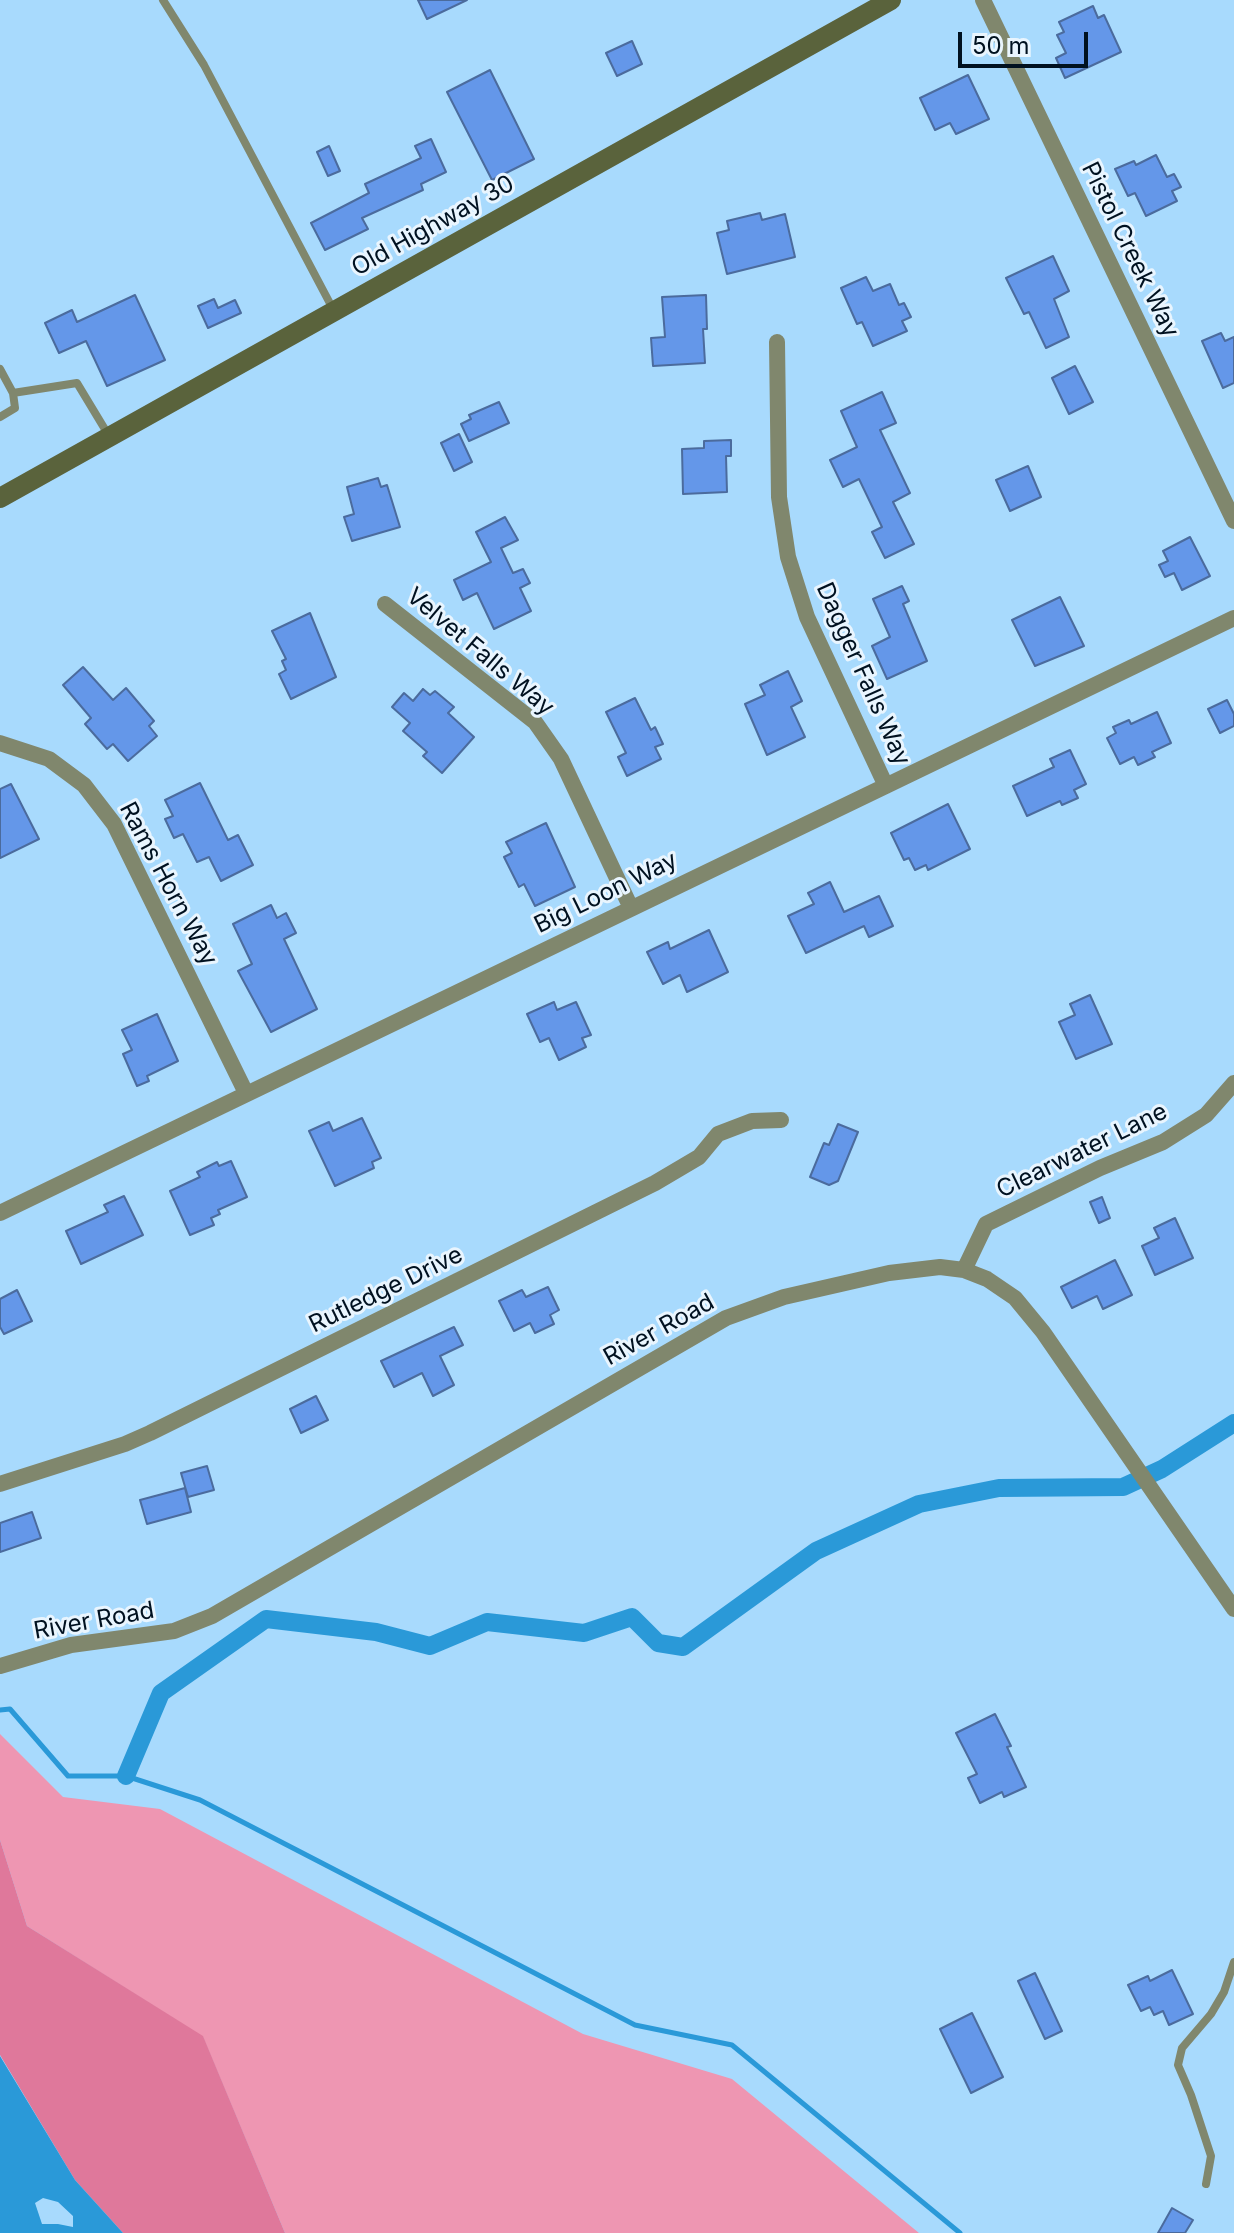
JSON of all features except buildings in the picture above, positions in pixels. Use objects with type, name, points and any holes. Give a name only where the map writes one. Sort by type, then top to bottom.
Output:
[{"type":"street","name":"Old Highway 30","points":[[1,494],[109,437],[891,0]]},
{"type":"street","name":"Pistol Creek Way","points":[[983,0],[1234,521]]},
{"type":"street","name":"Dagger Falls Way","points":[[777,342],[779,497],[788,557],[807,617],[886,786]]},
{"type":"street","name":"Velvet Falls Way","points":[[385,604],[535,722],[561,759],[631,908]]},
{"type":"street","name":"Big Loon Way","points":[[0,1213],[1234,618]]},
{"type":"street","name":"Rams Horn Way","points":[[0,743],[49,759],[84,785],[114,824],[246,1093]]},
{"type":"street","name":"Clearwater Lane","points":[[964,1270],[986,1224],[1100,1168],[1163,1142],[1206,1115],[1234,1083]]},
{"type":"street","name":"Rutledge Drive","points":[[0,1484],[150,1433],[655,1183],[699,1157],[718,1134],[752,1121],[781,1120]]},
{"type":"street","name":"River Road","points":[[0,1666],[71,1645],[174,1631],[212,1616],[726,1318],[784,1297],[889,1273],[940,1267],[964,1270],[987,1279],[1015,1298],[1043,1332],[1234,1609]]},
{"type":"lane","points":[[163,0],[204,65],[334,311]]},
{"type":"lane","points":[[0,369],[13,393],[15,408],[0,417]]},
{"type":"lane","points":[[13,393],[77,383],[109,437]]},
{"type":"lane","points":[[1206,2184],[1211,2156],[1178,2065],[1182,2048],[1211,2014],[1224,1992],[1234,1962]]},
{"type":"shaded area","points":[[0,1734],[63,1797],[160,1809],[583,2034],[732,2079],[919,2233],[285,2233],[203,2037],[27,1926],[0,1840]]},
{"type":"shaded area","points":[[0,1840],[27,1926],[203,2036],[285,2233],[123,2233],[75,2180],[0,2055]]},
{"type":"water","points":[[0,2056],[75,2180],[123,2233],[0,2233]],"holes":[[[43,2198],[58,2202],[73,2216],[73,2227],[42,2224],[35,2203]]]},
{"type":"waterway","points":[[126,1776],[161,1693],[266,1619],[376,1632],[430,1646],[487,1622],[584,1633],[632,1617],[658,1643],[683,1647],[816,1551],[919,1504],[999,1488],[1123,1487],[1162,1469],[1234,1423]]},
{"type":"waterway","points":[[0,1710],[10,1709],[68,1776],[126,1776],[200,1800],[635,2025],[732,2045],[960,2233]]}]
